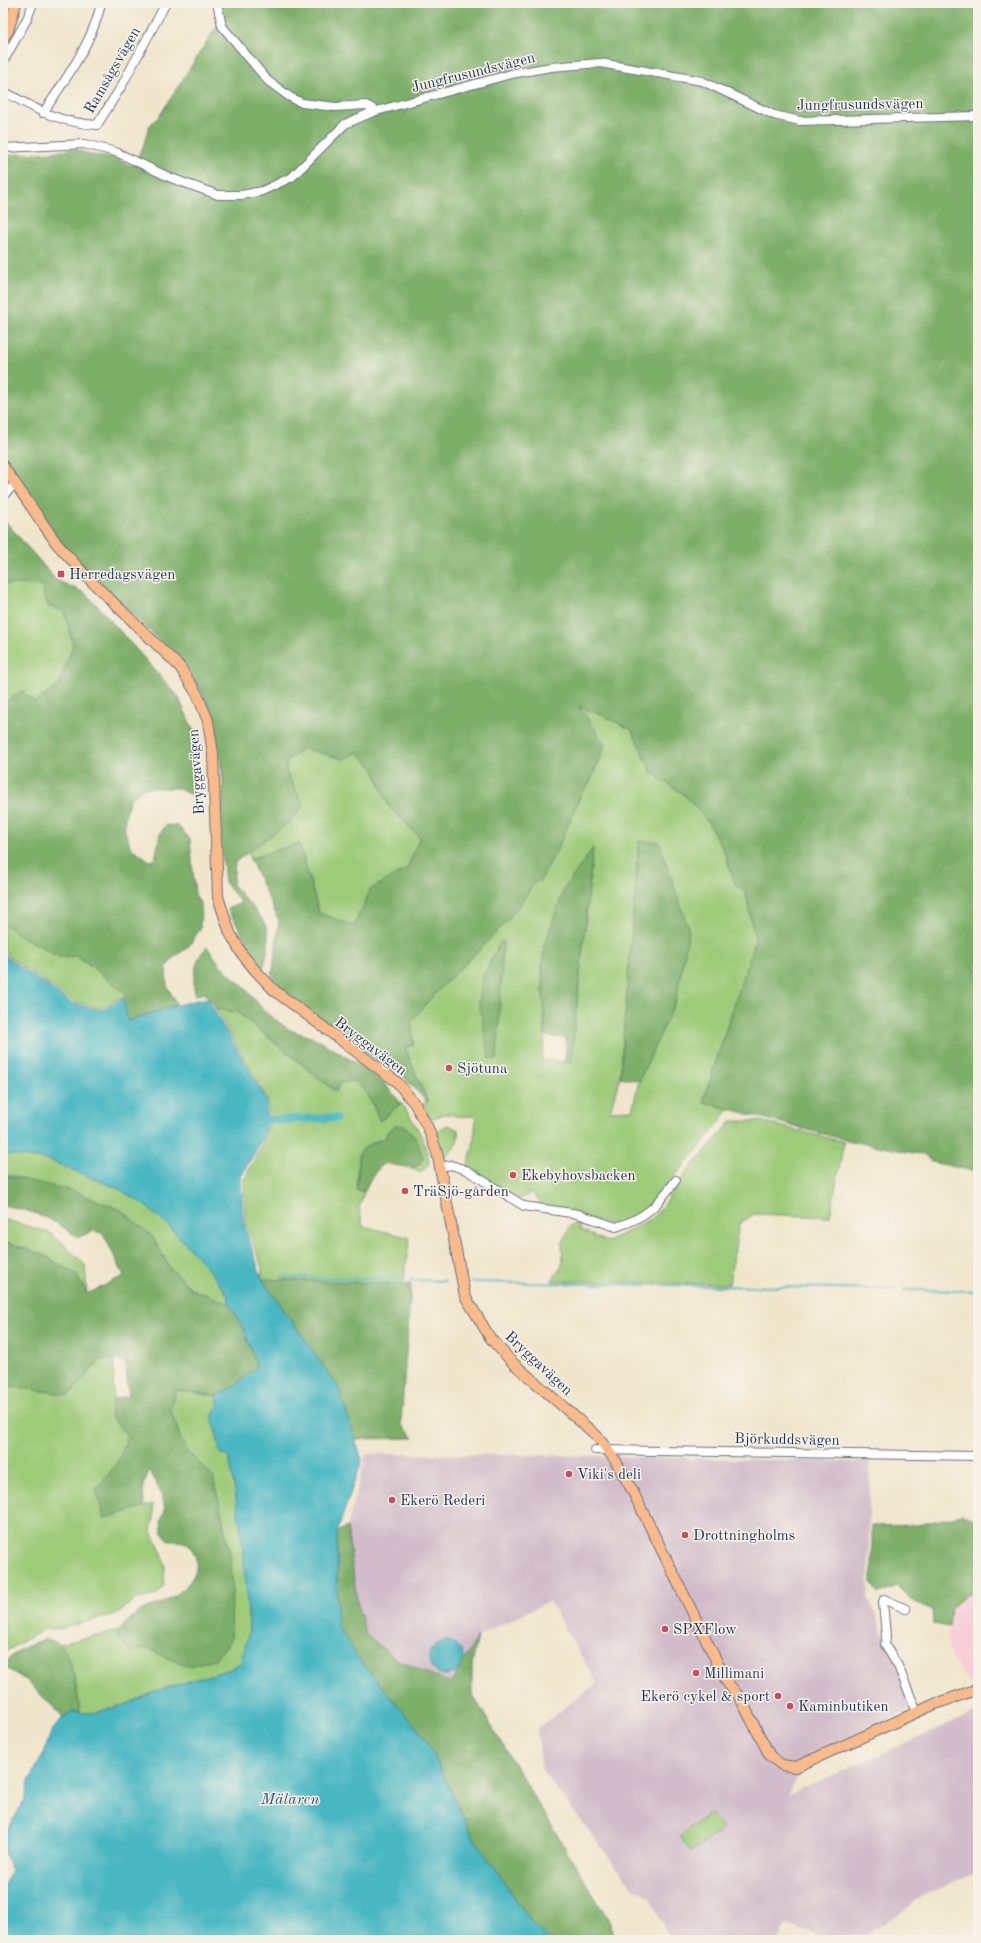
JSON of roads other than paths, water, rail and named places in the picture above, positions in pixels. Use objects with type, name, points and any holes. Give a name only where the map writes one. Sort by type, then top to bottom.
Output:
[{"type":"main road","points":[[3,38],[11,23],[16,3]]},
{"type":"main road","name":"Bryggavägen","points":[[3,466],[57,544],[87,577],[180,667],[197,694],[208,721],[213,754],[218,897],[230,933],[242,954],[254,969],[275,990],[397,1082],[415,1104],[428,1128],[437,1152],[465,1296],[491,1339],[513,1362],[597,1436],[609,1451],[632,1490],[727,1682],[740,1698],[764,1748],[773,1759],[782,1765],[796,1767],[917,1712],[978,1689]]},
{"type":"street","points":[[3,62],[27,19],[33,3]]},
{"type":"street","points":[[43,113],[70,72],[98,18],[101,3]]},
{"type":"street","name":"Ramsågsvägen","points":[[3,90],[43,113],[78,123],[97,125],[121,87],[166,3]]},
{"type":"street","points":[[218,3],[222,26],[268,81],[302,104],[335,107],[366,105],[372,108],[373,112]]},
{"type":"street","name":"Jungfrusundsvägen","points":[[3,148],[84,144],[116,152],[171,178],[218,195],[242,196],[262,191],[292,177],[345,124],[373,112],[511,74],[551,67],[600,63],[702,81],[774,115],[800,121],[978,116]]},
{"type":"street","points":[[3,496],[16,483]]},
{"type":"street","points":[[440,1167],[451,1166],[466,1170],[524,1206],[578,1214],[616,1227],[643,1217],[656,1205],[676,1180]]},
{"type":"street","name":"Björkuddsvägen","points":[[595,1450],[682,1450],[978,1456]]},
{"type":"street","points":[[906,1609],[888,1599],[884,1599],[885,1645],[898,1666],[917,1712]]},
{"type":"water","name":"Mälaren","points":[[3,953],[9,959],[73,1004],[102,1010],[124,998],[127,1021],[177,1005],[207,998],[266,1099],[267,1120],[263,1137],[241,1177],[243,1221],[262,1279],[338,1387],[362,1460],[337,1532],[337,1626],[362,1663],[426,1739],[470,1832],[532,1923],[549,1940],[3,1940],[3,1886],[12,1871],[3,1849],[3,1838],[26,1797],[29,1781],[44,1753],[51,1732],[63,1717],[73,1712],[93,1713],[128,1704],[155,1691],[228,1670],[241,1663],[249,1631],[245,1571],[229,1457],[221,1454],[213,1421],[213,1414],[219,1406],[217,1396],[234,1386],[257,1367],[245,1332],[230,1304],[227,1294],[205,1265],[172,1229],[142,1203],[119,1189],[46,1159],[3,1154]]},
{"type":"water","points":[[443,1641],[449,1641],[453,1642],[460,1648],[463,1658],[462,1665],[456,1672],[449,1675],[443,1675],[439,1674],[432,1668],[429,1661],[429,1655],[430,1651],[436,1644]]},
{"type":"waterway","points":[[267,1120],[336,1118]]},
{"type":"waterway","points":[[282,1277],[400,1279]]},
{"type":"waterway","points":[[410,1280],[445,1281]]},
{"type":"waterway","points":[[472,1282],[895,1289]]},
{"type":"waterway","points":[[904,1290],[978,1291]]},
{"type":"place","name":"Herredagsvägen","points":[[61,574]]},
{"type":"place","name":"Sjötuna","points":[[449,1068]]},
{"type":"place","name":"Ekebyhovsbacken","points":[[513,1175]]},
{"type":"place","name":"TräSjö-gården","points":[[405,1191]]},
{"type":"place","name":"Viki's deli","points":[[569,1474]]},
{"type":"place","name":"Ekerö Rederi","points":[[392,1500]]},
{"type":"place","name":"Drottningholms","points":[[685,1535]]},
{"type":"place","name":"SPXFlow","points":[[665,1629]]},
{"type":"place","name":"Millimani","points":[[696,1673]]},
{"type":"place","name":"Ekerö cykel & sport","points":[[778,1696]]},
{"type":"place","name":"Kaminbutiken","points":[[790,1706]]}]
